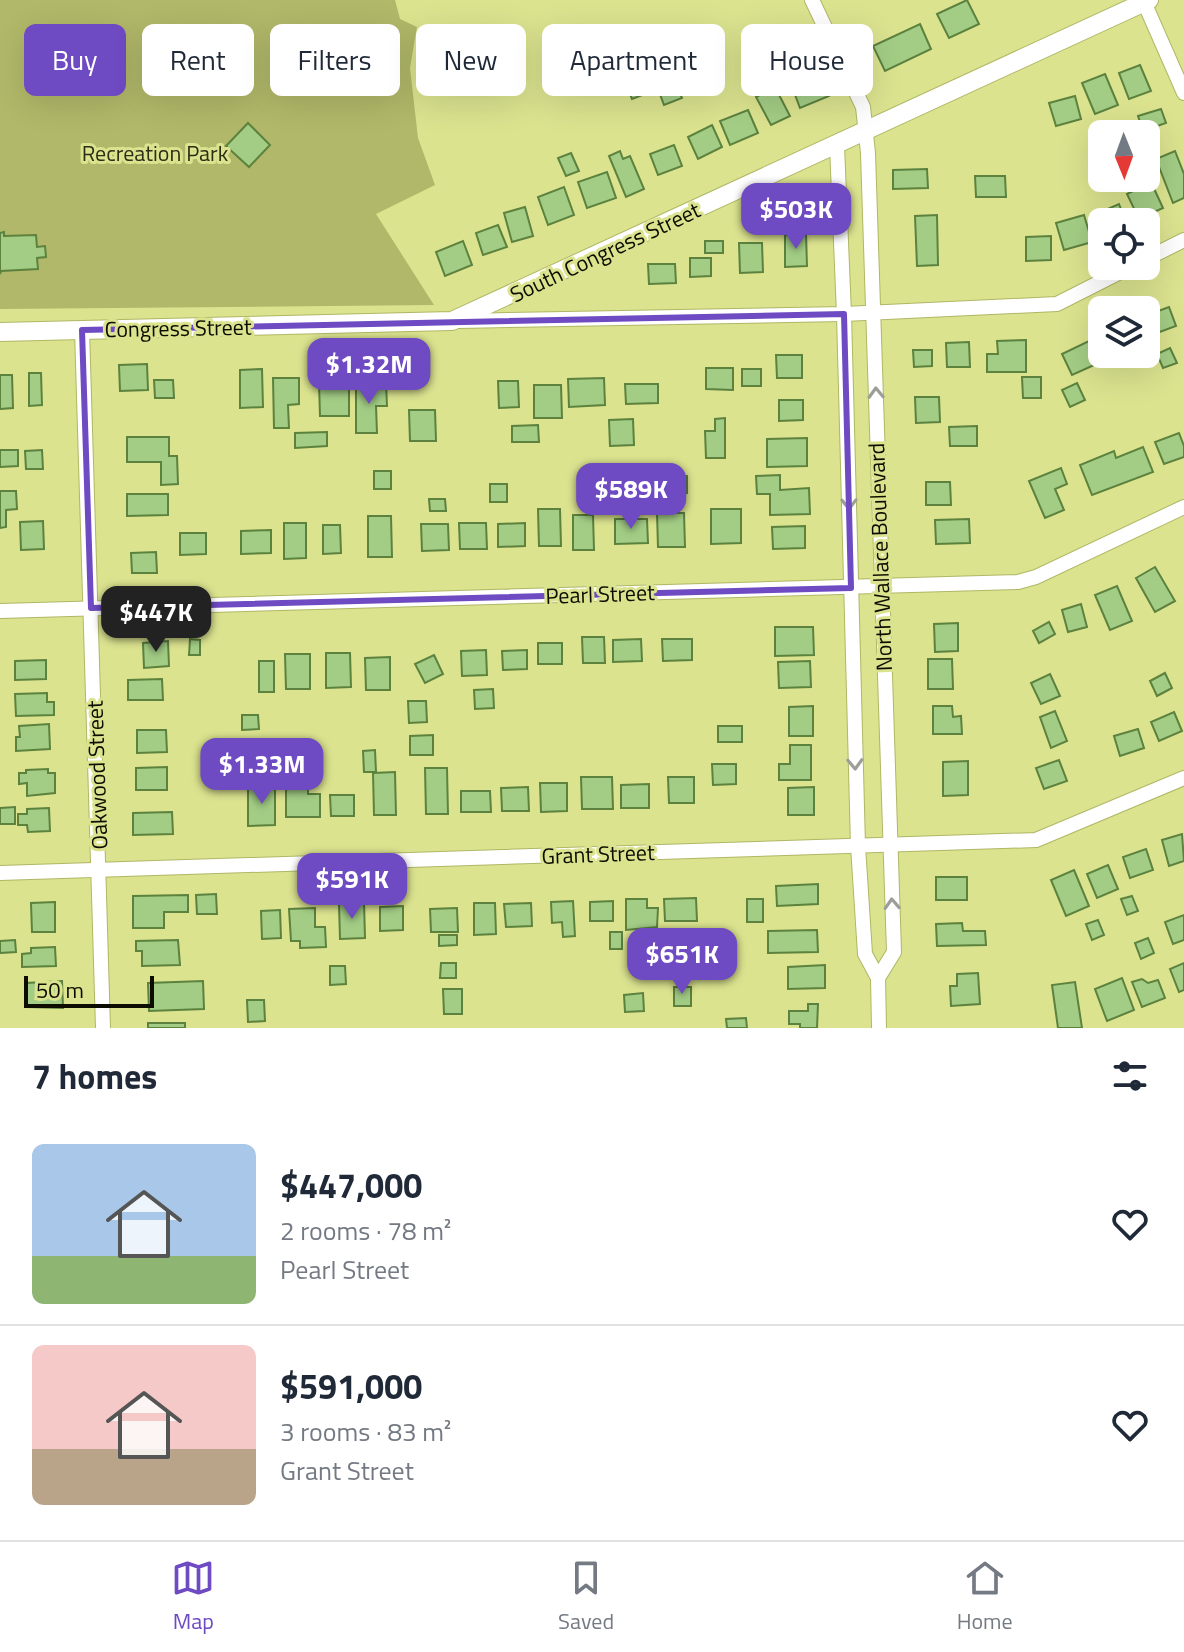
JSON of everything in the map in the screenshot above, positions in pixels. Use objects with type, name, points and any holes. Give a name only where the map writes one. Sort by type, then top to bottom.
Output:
[{"type":"street","name":"North Wallace Boulevard","points":[[812,0],[863,107],[865,132],[874,313],[894,952],[878,978]]},
{"type":"street","name":"South Congress Street","points":[[452,321],[1146,1]]},
{"type":"street","points":[[1146,1],[1184,93]]},
{"type":"street","name":"North Wallace Boulevard","points":[[837,146],[858,846],[865,954],[878,978],[879,1028]]},
{"type":"street","points":[[1160,252],[1184,240]]},
{"type":"street","points":[[452,321],[844,314],[1057,304],[1104,280]]},
{"type":"street","name":"Congress Street","points":[[0,332],[452,321]]},
{"type":"street","name":"Oakwood Street","points":[[82,330],[103,1028]]},
{"type":"street","name":"Pearl Street","points":[[0,611],[1018,582],[1036,577],[1184,507]]},
{"type":"street","name":"Grant Street","points":[[0,873],[1036,840],[1184,778]]},
{"type":"highlighted area","points":[[844,314],[851,588],[91,608],[82,330]]},
{"type":"green space","name":"Recreation Park","points":[[0,0],[395,0],[400,19],[416,27],[410,68],[418,138],[435,185],[376,214],[434,305],[0,309]]},
{"type":"building","points":[[967,0],[979,24],[949,38],[937,14]]},
{"type":"building","points":[[920,24],[931,49],[885,71],[873,46]]},
{"type":"building","points":[[1140,65],[1151,91],[1129,99],[1119,73]]},
{"type":"building","points":[[1105,74],[1118,105],[1095,114],[1082,83]]},
{"type":"building","points":[[661,96],[681,96],[682,98],[664,105]]},
{"type":"building","points":[[780,96],[790,116],[771,125],[756,97]]},
{"type":"building","points":[[796,96],[829,96],[800,108]]},
{"type":"building","points":[[1075,96],[1081,119],[1056,126],[1049,103]]},
{"type":"building","points":[[1161,109],[1166,123],[1160,125],[1160,120],[1139,120],[1138,116]]},
{"type":"building","points":[[748,110],[758,133],[730,145],[720,121]]},
{"type":"building","points":[[248,123],[270,145],[249,167],[226,146]]},
{"type":"building","points":[[712,125],[722,147],[698,159],[688,137]]},
{"type":"building","points":[[674,145],[682,166],[658,175],[650,154]]},
{"type":"building","points":[[620,151],[623,159],[630,156],[644,189],[626,197],[609,156]]},
{"type":"building","points":[[1175,151],[1184,174],[1184,198],[1173,203],[1160,169],[1160,157]]},
{"type":"building","points":[[571,153],[579,171],[566,176],[558,158]]},
{"type":"building","points":[[927,169],[928,188],[893,189],[893,170]]},
{"type":"building","points":[[607,172],[616,198],[587,208],[578,182]]},
{"type":"building","points":[[975,176],[1005,176],[1006,197],[976,197]]},
{"type":"building","points":[[564,187],[574,215],[548,225],[538,197]]},
{"type":"building","points":[[1156,192],[1163,208],[1134,208],[1127,194]]},
{"type":"building","points":[[804,203],[805,221],[788,222],[787,204]]},
{"type":"building","points":[[525,207],[533,236],[512,242],[504,213]]},
{"type":"building","points":[[937,215],[938,265],[917,266],[915,216]]},
{"type":"building","points":[[1084,215],[1088,243],[1064,250],[1056,223]]},
{"type":"building","points":[[498,225],[507,247],[483,255],[476,233]]},
{"type":"building","points":[[4,232],[4,236],[36,235],[37,247],[45,246],[46,257],[37,258],[38,269],[1,271],[0,274],[0,233]]},
{"type":"building","points":[[806,234],[807,266],[785,267],[785,235]]},
{"type":"building","points":[[1051,236],[1051,260],[1026,261],[1026,237]]},
{"type":"building","points":[[463,241],[472,265],[445,276],[436,252]]},
{"type":"building","points":[[705,241],[723,241],[723,253],[705,253]]},
{"type":"building","points":[[739,243],[762,243],[763,272],[740,273]]},
{"type":"building","points":[[690,258],[711,258],[711,276],[690,277]]},
{"type":"building","points":[[648,264],[675,264],[676,283],[649,284]]},
{"type":"building","points":[[1169,307],[1176,326],[1160,332],[1160,310]]},
{"type":"building","points":[[1026,340],[1026,372],[987,372],[987,354],[998,354],[997,341]]},
{"type":"building","points":[[1088,341],[1088,368],[1072,375],[1062,354]]},
{"type":"building","points":[[969,342],[970,367],[947,367],[946,343]]},
{"type":"building","points":[[1170,348],[1177,363],[1163,368],[1160,353]]},
{"type":"building","points":[[913,350],[932,350],[932,366],[914,367]]},
{"type":"building","points":[[776,355],[802,355],[802,378],[777,378]]},
{"type":"building","points":[[147,364],[148,390],[120,391],[119,365]]},
{"type":"building","points":[[706,368],[733,368],[733,390],[706,389]]},
{"type":"building","points":[[262,369],[263,407],[240,408],[240,370]]},
{"type":"building","points":[[742,369],[761,369],[761,386],[742,386]]},
{"type":"building","points":[[29,373],[41,373],[42,405],[29,406]]},
{"type":"building","points":[[0,375],[12,375],[13,408],[0,409]]},
{"type":"building","points":[[1022,377],[1041,377],[1041,398],[1023,398]]},
{"type":"building","points":[[273,378],[299,378],[299,404],[288,405],[289,428],[274,428]]},
{"type":"building","points":[[604,378],[605,405],[569,407],[568,379]]},
{"type":"building","points":[[154,380],[173,380],[174,398],[155,398]]},
{"type":"building","points":[[498,381],[518,381],[519,407],[499,408]]},
{"type":"building","points":[[319,382],[349,382],[349,416],[320,416]]},
{"type":"building","points":[[356,383],[386,383],[387,406],[376,406],[377,433],[356,433]]},
{"type":"building","points":[[1077,383],[1085,400],[1070,407],[1062,390]]},
{"type":"building","points":[[625,384],[658,384],[658,403],[626,404]]},
{"type":"building","points":[[534,385],[561,385],[562,418],[534,418]]},
{"type":"building","points":[[915,397],[939,397],[940,422],[916,423]]},
{"type":"building","points":[[779,400],[803,400],[803,420],[779,421]]},
{"type":"building","points":[[409,410],[435,410],[436,441],[410,441]]},
{"type":"building","points":[[725,418],[725,458],[706,458],[705,431],[715,431],[715,419]]},
{"type":"building","points":[[633,419],[634,445],[610,446],[609,420]]},
{"type":"building","points":[[538,425],[539,442],[512,442],[512,426]]},
{"type":"building","points":[[977,426],[977,446],[950,446],[949,427]]},
{"type":"building","points":[[327,432],[327,446],[295,448],[295,433]]},
{"type":"building","points":[[1179,433],[1184,457],[1164,464],[1155,442]]},
{"type":"building","points":[[127,437],[169,437],[169,456],[177,456],[178,484],[161,485],[161,462],[127,462]]},
{"type":"building","points":[[807,438],[807,466],[767,467],[767,439]]},
{"type":"building","points":[[1143,447],[1153,472],[1092,495],[1080,465],[1114,451],[1116,458]]},
{"type":"building","points":[[0,450],[18,450],[18,466],[0,467]]},
{"type":"building","points":[[42,450],[43,469],[26,469],[25,451]]},
{"type":"building","points":[[1061,468],[1067,484],[1055,489],[1064,510],[1045,518],[1029,481]]},
{"type":"building","points":[[374,471],[391,471],[391,489],[374,489]]},
{"type":"building","points":[[780,475],[780,490],[809,488],[810,514],[770,515],[770,494],[757,494],[756,476]]},
{"type":"building","points":[[687,476],[687,493],[672,494],[672,477]]},
{"type":"building","points":[[926,482],[950,482],[951,505],[926,505]]},
{"type":"building","points":[[490,484],[507,484],[507,502],[490,502]]},
{"type":"building","points":[[0,491],[16,491],[17,509],[6,510],[6,527],[0,528]]},
{"type":"building","points":[[127,494],[168,494],[168,515],[127,516]]},
{"type":"building","points":[[429,499],[445,499],[446,511],[430,511]]},
{"type":"building","points":[[538,509],[560,509],[561,546],[539,546]]},
{"type":"building","points":[[711,509],[741,509],[741,543],[711,544]]},
{"type":"building","points":[[657,513],[684,513],[685,547],[658,547]]},
{"type":"building","points":[[573,515],[593,515],[594,550],[573,550]]},
{"type":"building","points":[[368,516],[391,516],[392,557],[368,557]]},
{"type":"building","points":[[615,519],[647,519],[648,543],[615,544]]},
{"type":"building","points":[[969,519],[970,543],[936,544],[935,520]]},
{"type":"building","points":[[43,521],[44,549],[21,550],[20,522]]},
{"type":"building","points":[[284,523],[306,523],[306,558],[284,559]]},
{"type":"building","points":[[459,523],[486,523],[487,549],[460,549]]},
{"type":"building","points":[[525,523],[525,546],[498,547],[498,524]]},
{"type":"building","points":[[421,524],[448,524],[449,550],[422,551]]},
{"type":"building","points":[[323,525],[340,525],[341,553],[323,554]]},
{"type":"building","points":[[805,526],[805,548],[773,549],[772,527]]},
{"type":"building","points":[[271,530],[271,553],[241,554],[241,531]]},
{"type":"building","points":[[180,533],[206,533],[206,554],[180,555]]},
{"type":"building","points":[[156,552],[157,573],[132,573],[131,553]]},
{"type":"building","points":[[1155,567],[1175,601],[1155,612],[1136,578]]},
{"type":"building","points":[[1117,586],[1132,621],[1110,630],[1095,595]]},
{"type":"building","points":[[1081,604],[1087,627],[1068,632],[1062,610]]},
{"type":"building","points":[[1049,622],[1055,634],[1039,643],[1033,631]]},
{"type":"building","points":[[958,623],[958,651],[935,652],[934,624]]},
{"type":"building","points":[[775,627],[813,627],[814,655],[775,656]]},
{"type":"building","points":[[582,637],[604,637],[605,663],[583,663]]},
{"type":"building","points":[[190,639],[200,640],[200,655],[189,655]]},
{"type":"building","points":[[641,639],[642,661],[613,662],[613,640]]},
{"type":"building","points":[[662,639],[692,639],[692,660],[663,661]]},
{"type":"building","points":[[168,641],[169,666],[144,668],[143,643]]},
{"type":"building","points":[[538,643],[562,643],[562,664],[538,664]]},
{"type":"building","points":[[486,650],[487,675],[462,676],[461,651]]},
{"type":"building","points":[[527,650],[527,669],[503,670],[502,651]]},
{"type":"building","points":[[326,653],[350,653],[351,687],[326,688]]},
{"type":"building","points":[[285,654],[310,654],[310,689],[286,689]]},
{"type":"building","points":[[434,655],[443,674],[425,683],[415,664]]},
{"type":"building","points":[[390,657],[390,690],[366,690],[365,658]]},
{"type":"building","points":[[928,659],[952,659],[953,689],[928,689]]},
{"type":"building","points":[[46,660],[46,679],[15,680],[15,661]]},
{"type":"building","points":[[259,661],[274,661],[274,692],[259,692]]},
{"type":"building","points":[[810,661],[811,687],[779,688],[778,662]]},
{"type":"building","points":[[1165,673],[1172,688],[1157,696],[1150,681]]},
{"type":"building","points":[[1050,674],[1060,696],[1041,704],[1031,683]]},
{"type":"building","points":[[162,679],[163,700],[128,700],[128,680]]},
{"type":"building","points":[[493,689],[494,708],[475,709],[474,690]]},
{"type":"building","points":[[47,693],[47,702],[54,702],[54,715],[16,716],[15,694]]},
{"type":"building","points":[[408,701],[426,701],[427,722],[409,723]]},
{"type":"building","points":[[813,706],[813,736],[789,736],[789,707]]},
{"type":"building","points":[[933,706],[952,706],[953,717],[961,716],[962,734],[933,734]]},
{"type":"building","points":[[1055,711],[1067,741],[1051,748],[1040,717]]},
{"type":"building","points":[[1174,712],[1182,731],[1159,741],[1151,722]]},
{"type":"building","points":[[242,715],[258,715],[259,729],[242,730]]},
{"type":"building","points":[[49,724],[50,749],[16,751],[19,726]]},
{"type":"building","points":[[718,726],[742,726],[742,742],[718,742]]},
{"type":"building","points":[[1138,729],[1144,748],[1120,756],[1114,736]]},
{"type":"building","points":[[137,730],[166,730],[167,752],[137,753]]},
{"type":"building","points":[[433,735],[433,755],[410,755],[410,736]]},
{"type":"building","points":[[790,745],[811,745],[811,780],[779,780],[779,764],[790,764]]},
{"type":"building","points":[[375,750],[376,772],[364,772],[363,751]]},
{"type":"building","points":[[1059,760],[1067,781],[1044,789],[1036,768]]},
{"type":"building","points":[[968,761],[968,795],[943,796],[943,762]]},
{"type":"building","points":[[712,764],[736,764],[736,784],[713,785]]},
{"type":"building","points":[[167,767],[167,790],[136,790],[136,768]]},
{"type":"building","points":[[425,768],[447,768],[448,814],[426,814]]},
{"type":"building","points":[[48,769],[48,773],[55,773],[55,793],[27,796],[27,783],[19,784],[19,773]]},
{"type":"building","points":[[395,772],[396,815],[374,815],[373,773]]},
{"type":"building","points":[[581,777],[612,777],[613,809],[582,809]]},
{"type":"building","points":[[668,777],[694,777],[694,803],[669,803]]},
{"type":"building","points":[[286,781],[308,781],[308,794],[320,794],[320,817],[286,817]]},
{"type":"building","points":[[540,783],[567,783],[567,811],[541,812]]},
{"type":"building","points":[[649,784],[649,808],[621,808],[621,785]]},
{"type":"building","points":[[275,787],[275,825],[248,826],[248,788]]},
{"type":"building","points":[[528,787],[529,811],[502,811],[501,788]]},
{"type":"building","points":[[814,787],[814,815],[788,815],[788,788]]},
{"type":"building","points":[[461,791],[490,791],[491,812],[461,812]]},
{"type":"building","points":[[330,795],[354,795],[354,816],[331,816]]},
{"type":"building","points":[[15,807],[15,824],[0,824],[0,808]]},
{"type":"building","points":[[49,808],[50,831],[28,832],[27,825],[18,825],[18,814],[27,814],[27,809]]},
{"type":"building","points":[[172,812],[173,834],[133,835],[133,813]]},
{"type":"building","points":[[1182,834],[1184,861],[1169,866],[1162,840]]},
{"type":"building","points":[[1146,849],[1153,870],[1130,878],[1123,857]]},
{"type":"building","points":[[1108,865],[1118,889],[1097,898],[1087,874]]},
{"type":"building","points":[[1074,870],[1089,906],[1066,916],[1051,880]]},
{"type":"building","points":[[936,877],[967,877],[967,900],[936,900]]},
{"type":"building","points":[[818,884],[818,904],[777,906],[776,886]]},
{"type":"building","points":[[216,894],[217,914],[197,914],[196,895]]},
{"type":"building","points":[[188,895],[188,912],[164,912],[164,928],[133,928],[133,896]]},
{"type":"building","points":[[1132,896],[1138,911],[1127,915],[1121,899]]},
{"type":"building","points":[[696,898],[697,921],[665,921],[664,899]]},
{"type":"building","points":[[626,899],[647,899],[647,908],[658,908],[657,927],[626,930]]},
{"type":"building","points":[[747,899],[763,899],[763,922],[747,922]]},
{"type":"building","points":[[573,901],[575,936],[563,937],[562,922],[552,923],[551,902]]},
{"type":"building","points":[[613,901],[613,921],[590,921],[590,902]]},
{"type":"building","points":[[55,902],[55,932],[32,932],[31,903]]},
{"type":"building","points":[[364,903],[365,938],[340,939],[339,904]]},
{"type":"building","points":[[474,903],[495,903],[496,934],[474,935]]},
{"type":"building","points":[[531,903],[532,926],[506,927],[504,904]]},
{"type":"building","points":[[403,906],[403,930],[380,931],[380,907]]},
{"type":"building","points":[[315,908],[315,927],[325,927],[326,947],[300,948],[300,941],[291,941],[289,909]]},
{"type":"building","points":[[457,908],[458,932],[431,932],[430,909]]},
{"type":"building","points":[[280,910],[281,938],[262,939],[261,911]]},
{"type":"building","points":[[1184,915],[1184,940],[1173,944],[1165,922]]},
{"type":"building","points":[[1098,920],[1104,935],[1092,940],[1086,924]]},
{"type":"building","points":[[962,923],[963,931],[985,931],[986,945],[937,946],[936,924]]},
{"type":"building","points":[[817,930],[818,952],[768,953],[768,931]]},
{"type":"building","points":[[610,932],[622,932],[622,949],[610,949]]},
{"type":"building","points":[[675,934],[693,935],[692,950],[675,950]]},
{"type":"building","points":[[439,935],[457,935],[457,945],[439,946]]},
{"type":"building","points":[[1148,938],[1154,953],[1141,959],[1135,943]]},
{"type":"building","points":[[15,940],[16,952],[0,953],[0,941]]},
{"type":"building","points":[[178,940],[180,965],[142,966],[142,951],[136,951],[136,941]]},
{"type":"building","points":[[55,947],[56,966],[22,967],[22,954],[31,953],[31,948]]},
{"type":"building","points":[[441,963],[456,963],[456,978],[440,978]]},
{"type":"building","points":[[1184,963],[1184,990],[1179,992],[1170,969]]},
{"type":"building","points":[[825,965],[825,988],[788,989],[788,967]]},
{"type":"building","points":[[330,966],[345,966],[346,984],[330,985]]},
{"type":"building","points":[[978,973],[980,1004],[951,1006],[950,986],[957,986],[957,974]]},
{"type":"building","points":[[1122,978],[1134,1010],[1107,1021],[1095,989]]},
{"type":"building","points":[[1142,979],[1148,983],[1158,980],[1165,998],[1142,1007],[1132,982]]},
{"type":"building","points":[[62,981],[63,1008],[27,1007],[26,983]]},
{"type":"building","points":[[203,981],[204,1009],[149,1011],[148,983]]},
{"type":"building","points":[[1075,982],[1082,1028],[1058,1028],[1052,985]]},
{"type":"building","points":[[674,987],[691,987],[691,1006],[674,1006]]},
{"type":"building","points":[[443,989],[462,989],[462,1014],[444,1014]]},
{"type":"building","points":[[643,993],[644,1011],[625,1012],[624,995]]},
{"type":"building","points":[[247,1000],[264,1000],[265,1021],[248,1022]]},
{"type":"building","points":[[808,1004],[818,1004],[817,1028],[800,1028],[800,1024],[789,1024],[789,1011],[808,1011]]},
{"type":"building","points":[[746,1018],[747,1028],[727,1028],[726,1019]]},
{"type":"building","points":[[148,1023],[185,1023],[185,1028],[148,1028]]}]
